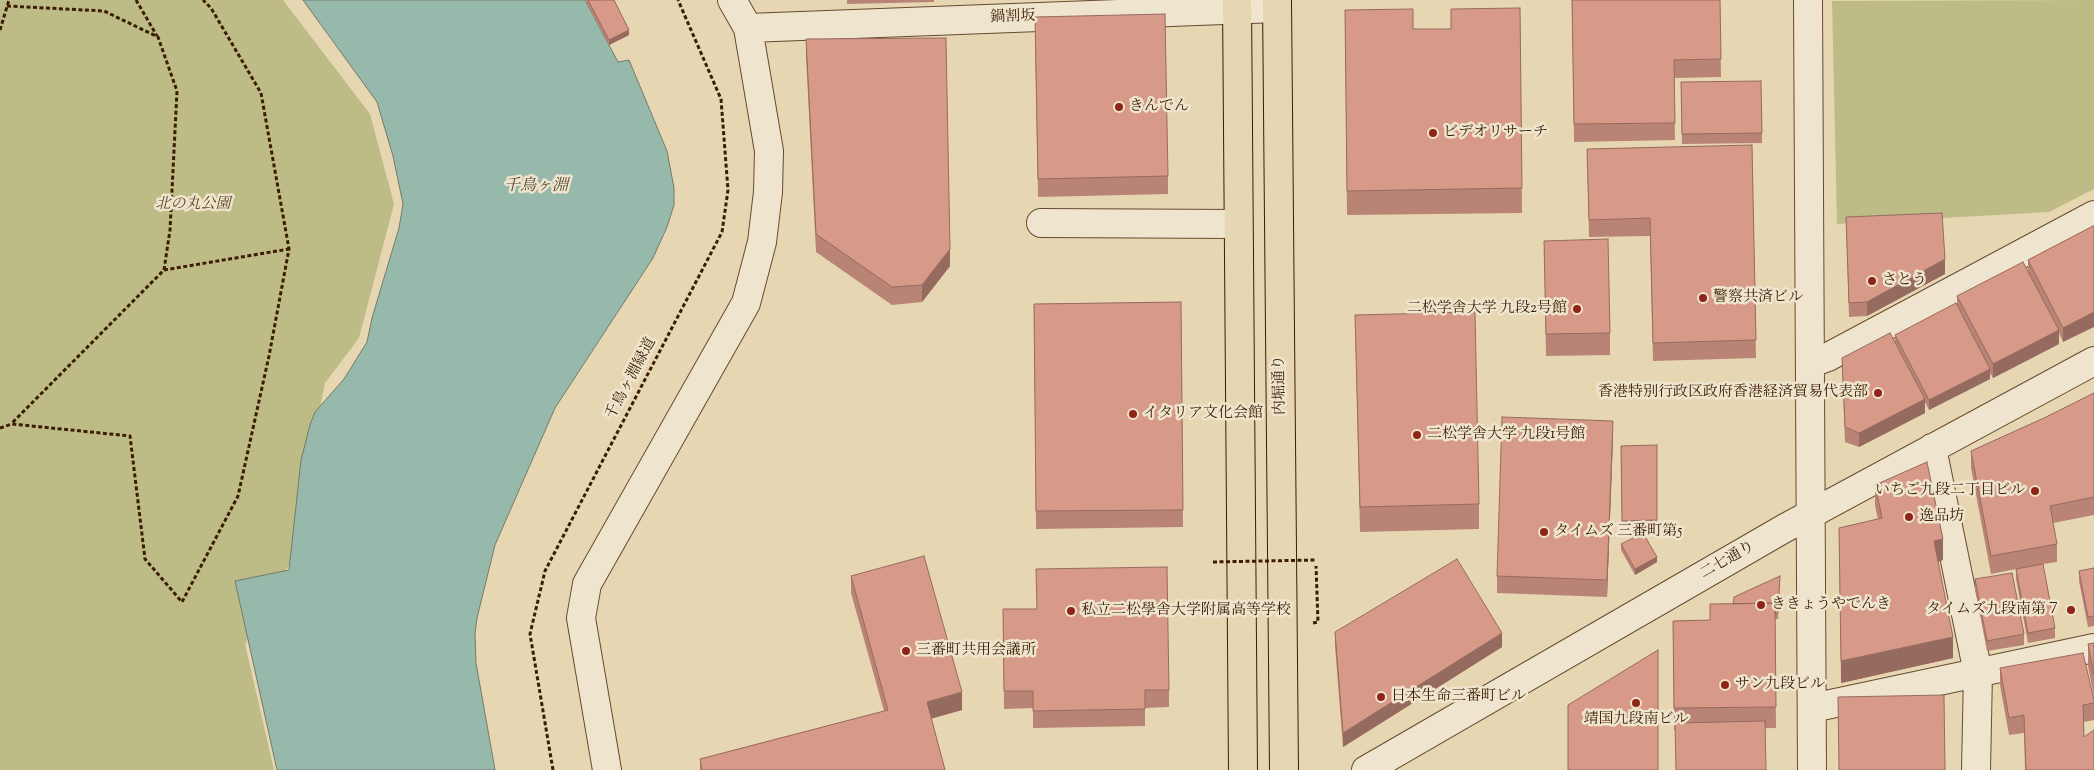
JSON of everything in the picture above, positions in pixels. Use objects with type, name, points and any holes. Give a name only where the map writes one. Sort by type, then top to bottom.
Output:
[{"type":"main road","points":[[1237,4],[1243,770]]},
{"type":"main road","name":"内堀通り","points":[[1277,4],[1284,770]]},
{"type":"street","points":[[607,770],[582,618],[587,584],[746,303],[762,242],[768,192],[769,151],[748,28],[732,0]]},
{"type":"street","points":[[1808,0],[1813,513],[1812,770]]},
{"type":"street","name":"鍋割坂","points":[[748,28],[1237,4],[1277,4]]},
{"type":"street","points":[[1812,363],[1845,348],[2094,215]]},
{"type":"street","points":[[1041,223],[1076,225],[1238,224]]},
{"type":"street","name":"二七通り","points":[[1366,770],[1813,513],[2094,361]]},
{"type":"street","points":[[1932,448],[1978,673],[1976,770]]},
{"type":"street","points":[[1812,708],[2094,648]]},
{"type":"path","points":[[0,30],[9,0]]},
{"type":"path","points":[[136,0],[158,37],[177,91],[170,230],[164,270]]},
{"type":"path","points":[[0,428],[12,424],[130,436],[145,560],[182,602],[238,496],[269,356],[289,249],[261,93],[211,8],[203,0]]},
{"type":"path","name":"千鳥ヶ淵緑道","points":[[552,770],[530,634],[545,571],[722,232],[728,190],[720,99],[678,0]]},
{"type":"path","points":[[7,6],[104,11],[158,37]]},
{"type":"path","points":[[12,424],[164,270],[289,249]]},
{"type":"path","points":[[1213,562],[1316,560],[1318,622]]},
{"type":"green space","name":"北の丸公園","points":[[0,0],[283,0],[370,114],[394,204],[359,338],[325,383],[289,565],[245,644],[274,770],[0,770]]},
{"type":"green space","points":[[2094,0],[2094,189],[2049,212],[1837,224],[1832,1]]},
{"type":"water","name":"千鳥ヶ淵","points":[[303,0],[585,0],[618,62],[629,60],[667,151],[674,188],[674,205],[667,227],[653,258],[555,408],[495,545],[475,633],[476,663],[495,770],[277,770],[235,581],[289,570],[301,460],[310,425],[315,412],[344,379],[367,342],[372,318],[399,228],[403,204],[393,156],[377,102]]},
{"type":"building","points":[[588,0],[614,0],[629,30],[609,40]]},
{"type":"building","points":[[1572,0],[1720,0],[1721,59],[1674,60],[1675,123],[1574,124]]},
{"type":"building","name":"ビデオリサーチ","points":[[1520,8],[1522,188],[1347,191],[1345,10],[1413,9],[1413,29],[1451,29],[1451,9]]},
{"type":"building","points":[[1165,14],[1168,176],[1038,179],[1035,17]]},
{"type":"building","points":[[946,38],[950,249],[922,285],[892,287],[816,234],[806,39]]},
{"type":"building","points":[[1761,81],[1762,133],[1682,134],[1681,82]]},
{"type":"building","name":"警察共済ビル","points":[[1752,145],[1756,340],[1653,343],[1650,218],[1589,220],[1587,149]]},
{"type":"building","points":[[1942,213],[1945,259],[1867,302],[1849,303],[1846,217]]},
{"type":"building","points":[[2093,226],[2094,312],[2063,328],[2028,260]]},
{"type":"building","name":"二松学舎大学 九段2号館","points":[[1608,239],[1610,333],[1546,334],[1544,241]]},
{"type":"building","points":[[2023,262],[2059,330],[1993,364],[1957,296]]},
{"type":"building","points":[[1181,302],[1183,510],[1036,511],[1034,304]]},
{"type":"building","points":[[1956,303],[1990,369],[1929,400],[1895,335]]},
{"type":"building","name":"二松学舎大学 九段1号館","points":[[1475,312],[1479,504],[1360,507],[1355,315]]},
{"type":"building","name":"香港特別行政区政府香港経済貿易代表部","points":[[1890,333],[1925,399],[1859,433],[1845,427],[1842,358]]},
{"type":"building","name":"いちご九段二丁目ビル","points":[[2094,393],[2094,497],[2050,506],[2057,544],[1991,556],[1971,451]]},
{"type":"building","points":[[1502,417],[1613,421],[1607,580],[1497,576]]},
{"type":"building","points":[[1657,445],[1657,520],[1622,521],[1621,446]]},
{"type":"building","points":[[1927,462],[1943,539],[1934,541],[1953,637],[1841,661],[1839,528],[1882,518],[1875,485]]},
{"type":"building","points":[[1643,533],[1657,557],[1635,569],[1621,544]]},
{"type":"building","name":"三番町共用会議所","points":[[924,556],[962,692],[927,702],[945,770],[702,770],[700,759],[888,710],[851,576]]},
{"type":"building","name":"日本生命三番町ビル","points":[[1457,559],[1502,633],[1343,733],[1335,632]]},
{"type":"building","points":[[2043,564],[2055,628],[2028,633],[2016,569]]},
{"type":"building","points":[[1167,567],[1169,690],[1145,690],[1145,709],[1033,711],[1033,691],[1004,691],[1003,609],[1037,609],[1036,569]]},
{"type":"building","points":[[2094,568],[2094,616],[2088,617],[2079,571]]},
{"type":"building","points":[[2012,573],[2024,634],[1987,641],[1975,579]]},
{"type":"building","points":[[1780,576],[1778,613],[1775,614],[1775,603],[1733,604],[1734,597]]},
{"type":"building","name":"サン九段ビル","points":[[1775,603],[1776,707],[1674,708],[1673,621],[1710,620],[1710,604]]},
{"type":"building","points":[[2094,643],[2094,675],[2088,644]]},
{"type":"building","name":"靖国九段南ビル","points":[[1658,650],[1658,770],[1568,770],[1568,705]]},
{"type":"building","points":[[2083,653],[2094,700],[2094,703],[2083,705],[2084,737],[2094,730],[2094,770],[2026,770],[2024,715],[2009,718],[2000,668]]},
{"type":"building","points":[[1944,695],[1945,770],[1839,770],[1838,697]]},
{"type":"building","points":[[1765,721],[1766,770],[1676,770],[1675,723]]},
{"type":"place","name":"きんでん","points":[[1119,107]]},
{"type":"place","name":"ビデオリサーチ","points":[[1433,133]]},
{"type":"place","name":"さとう","points":[[1872,281]]},
{"type":"place","name":"警察共済ビル","points":[[1703,298]]},
{"type":"place","name":"二松学舎大学 九段2号館","points":[[1577,309]]},
{"type":"place","name":"香港特別行政区政府香港経済貿易代表部","points":[[1878,393]]},
{"type":"place","name":"イタリア文化会館","points":[[1133,414]]},
{"type":"place","name":"二松学舎大学 九段1号館","points":[[1417,435]]},
{"type":"place","name":"いちご九段二丁目ビル","points":[[2035,491]]},
{"type":"place","name":"逸品坊","points":[[1909,517]]},
{"type":"place","name":"タイムズ 三番町第5","points":[[1544,532]]},
{"type":"place","name":"ききょうやでんき","points":[[1761,605]]},
{"type":"place","name":"タイムズ九段南第７","points":[[2071,610]]},
{"type":"place","name":"私立二松學舎大学附属高等学校","points":[[1071,611]]},
{"type":"place","name":"三番町共用会議所","points":[[906,651]]},
{"type":"place","name":"サン九段ビル","points":[[1725,685]]},
{"type":"place","name":"日本生命三番町ビル","points":[[1381,697]]},
{"type":"place","name":"靖国九段南ビル","points":[[1636,703]]}]
